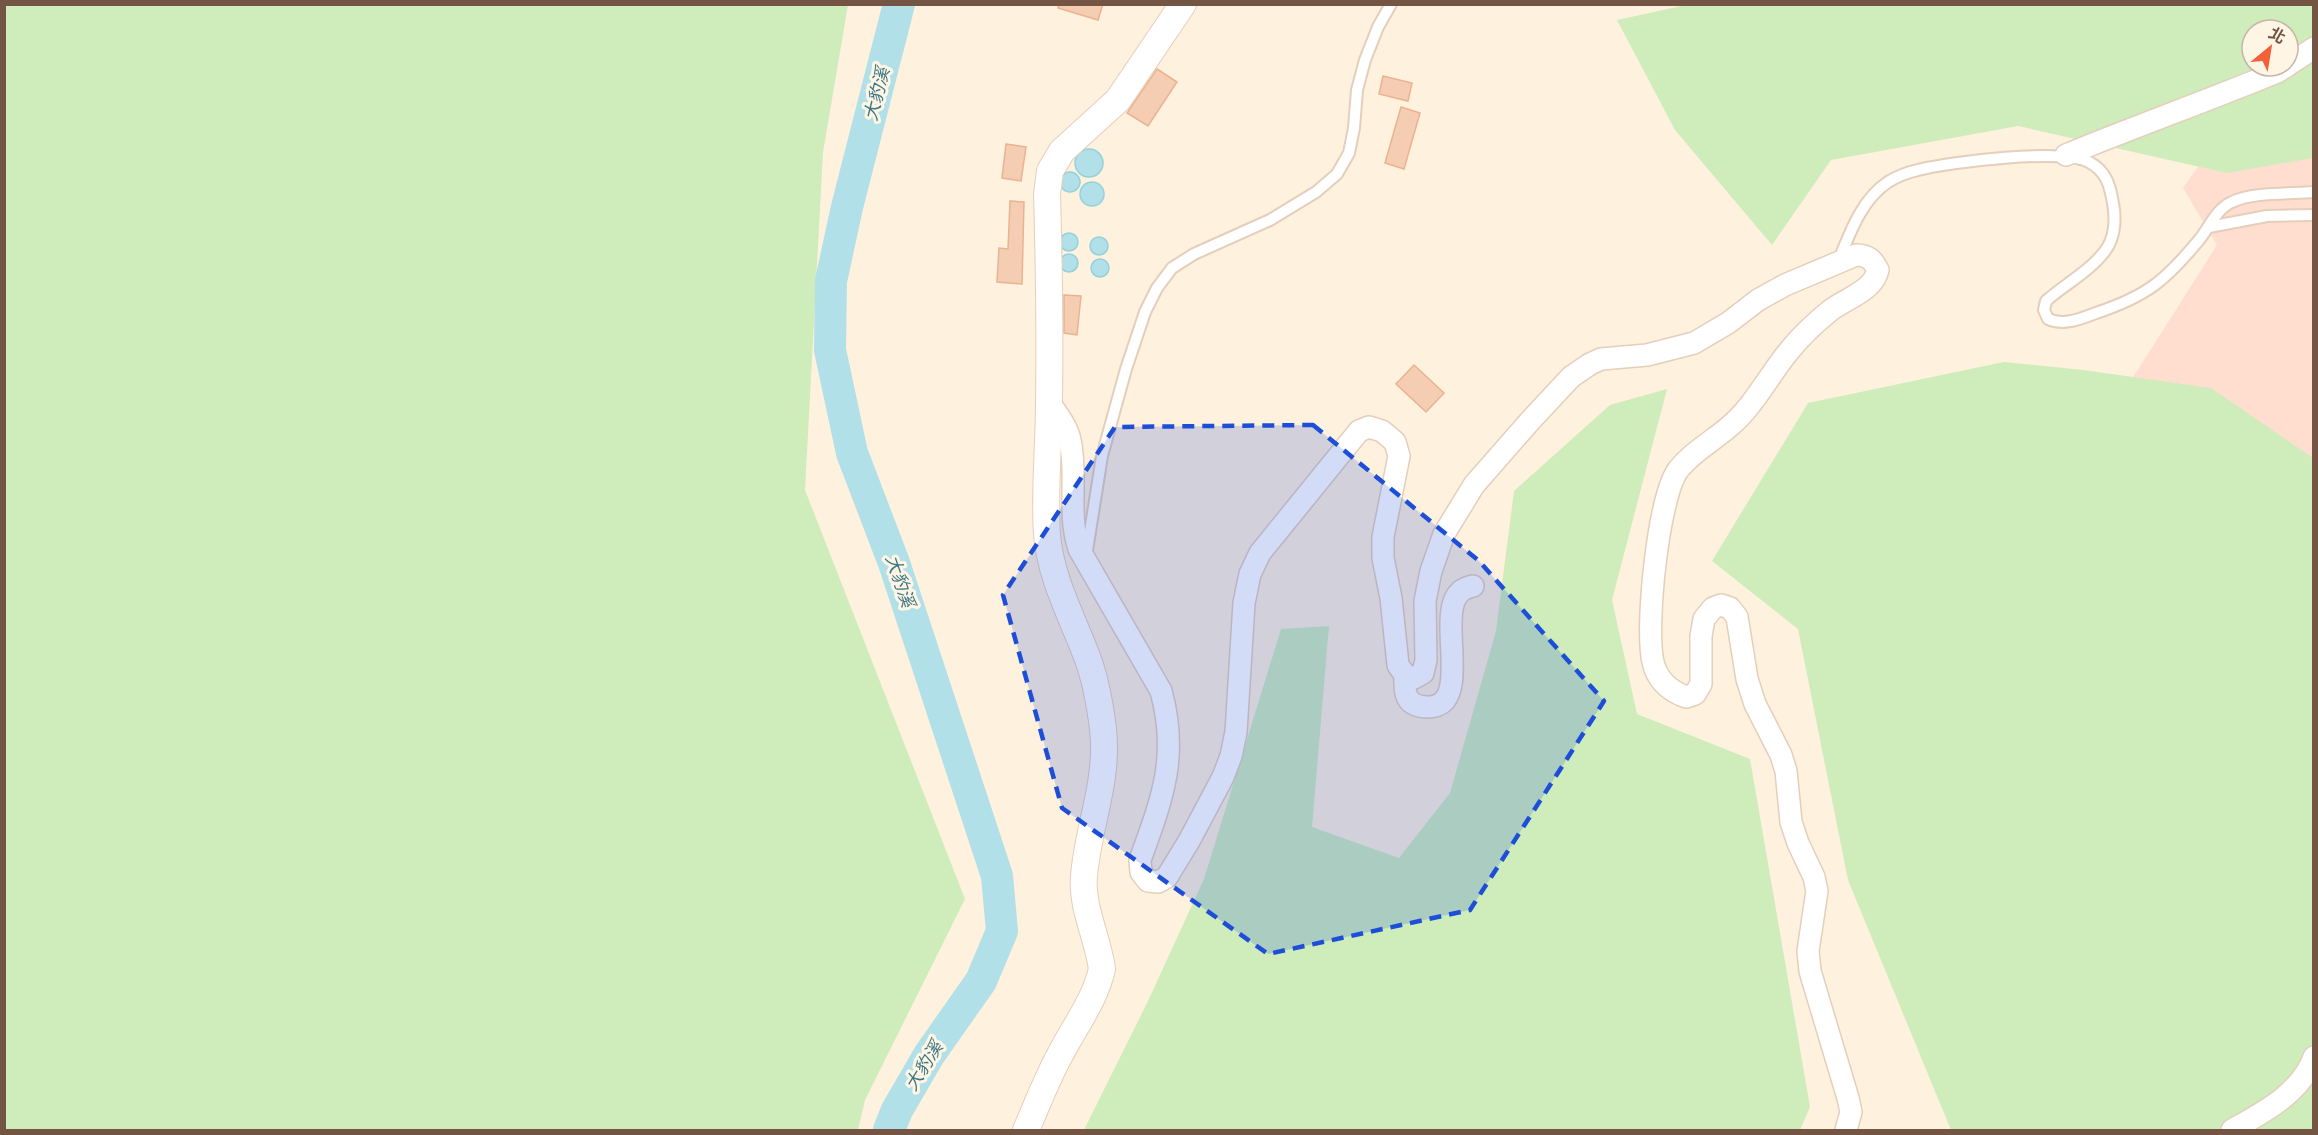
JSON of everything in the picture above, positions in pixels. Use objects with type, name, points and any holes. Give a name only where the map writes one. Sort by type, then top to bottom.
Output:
[{"type":"street","points":[[1026,1131],[1060,1054],[1099,982],[1102,969],[1084,891],[1084,877],[1100,797],[1104,766],[1104,730],[1087,656],[1059,588],[1047,534],[1049,402],[1047,194],[1050,171],[1062,151],[1118,100],[1183,4]]},
{"type":"street","points":[[2300,57],[2313,48]]},
{"type":"street","points":[[2066,155],[2262,78]]},
{"type":"street","points":[[1405,675],[1414,678],[1423,673],[1426,660],[1425,601],[1431,571],[1444,534],[1474,485],[1571,377],[1601,359],[1647,355],[1694,343],[1728,323],[1758,300],[1838,262],[1856,255],[1865,255],[1873,261],[1878,270],[1876,279],[1866,288],[1832,309],[1805,332],[1731,426],[1690,457],[1677,472],[1667,494],[1661,518],[1650,635],[1653,663],[1661,681],[1673,692],[1686,697],[1695,694],[1701,684],[1701,636],[1704,619],[1713,608],[1722,605],[1730,608],[1737,617],[1747,679],[1755,704],[1781,755],[1786,771],[1791,822],[1814,877],[1817,891],[1808,951],[1810,971],[1848,1098],[1851,1112],[1846,1131]]},
{"type":"street","points":[[1049,402],[1064,423],[1070,438],[1075,537],[1085,563],[1161,691],[1166,708],[1170,743],[1165,788],[1140,860],[1141,872],[1148,880],[1158,882],[1167,877],[1223,777],[1231,756],[1236,732],[1244,603],[1250,574],[1260,554],[1359,430],[1369,427],[1382,431],[1395,442],[1399,456],[1383,537],[1383,558],[1391,598],[1398,664],[1405,675],[1404,691],[1407,700],[1414,705],[1429,707],[1442,703],[1449,693],[1452,680],[1451,612],[1461,590],[1473,586]]},
{"type":"street","points":[[2232,1131],[2285,1097],[2298,1084],[2313,1056]]},
{"type":"lane","points":[[1085,563],[1102,456],[1126,369],[1145,312],[1157,288],[1172,268],[1194,254],[1270,220],[1316,192],[1336,174],[1349,153],[1354,128],[1357,90],[1365,60],[1391,4]]},
{"type":"lane","points":[[1838,262],[1854,224],[1868,201],[1888,182],[1917,170],[2002,159],[2066,155],[2089,162],[2106,174],[2115,212],[2114,230],[2107,249],[2090,268],[2046,301],[2044,310],[2048,319],[2059,324],[2123,304],[2146,292],[2163,279],[2221,209],[2232,202],[2248,198],[2313,192]]},
{"type":"lane","points":[[2209,226],[2266,216],[2313,215]]},
{"type":"highlighted area","points":[[1313,425],[1479,561],[1604,701],[1470,910],[1268,954],[1062,808],[1003,595],[1115,427]]},
{"type":"shaded area","points":[[2313,103],[2313,583],[2100,424],[2139,368],[2217,245],[2183,188],[2229,122]]},
{"type":"green space","points":[[5,4],[848,5],[823,152],[805,490],[965,899],[865,1100],[858,1130],[5,1130]]},
{"type":"green space","points":[[1691,4],[2313,5],[2313,158],[2227,173],[2018,126],[1831,160],[1772,245],[1675,130],[1617,20]]},
{"type":"green space","points":[[2004,362],[2083,370],[2211,388],[2313,458],[2313,1130],[1951,1130],[1848,880],[1798,629],[1712,561],[1808,403]]},
{"type":"green space","points":[[1667,389],[1612,600],[1637,714],[1750,759],[1810,1107],[1800,1130],[1084,1130],[1148,1001],[1204,879],[1281,629],[1329,626],[1312,827],[1399,858],[1450,793],[1496,631],[1514,491],[1610,405]]},
{"type":"water","points":[[1089,149],[1099,153],[1103,163],[1099,173],[1089,177],[1079,173],[1075,163],[1079,153]]},
{"type":"water","points":[[1070,172],[1077,175],[1080,182],[1077,189],[1070,192],[1063,189],[1060,182],[1063,175]]},
{"type":"water","points":[[1092,182],[1101,185],[1104,194],[1101,203],[1092,206],[1083,203],[1080,194],[1083,185]]},
{"type":"water","points":[[1069,233],[1075,236],[1078,242],[1075,248],[1069,251],[1063,248],[1060,242],[1063,236]]},
{"type":"water","points":[[1095,237],[1103,237],[1108,242],[1106,253],[1095,255],[1090,250],[1090,242]]},
{"type":"water","points":[[1069,254],[1075,257],[1078,263],[1075,269],[1069,272],[1063,269],[1060,263],[1063,257]]},
{"type":"water","points":[[1096,259],[1104,259],[1109,264],[1107,275],[1096,277],[1091,272],[1091,264]]},
{"type":"building","points":[[1059,4],[1103,4],[1098,20],[1058,8]]},
{"type":"building","points":[[1157,69],[1177,82],[1148,126],[1127,113]]},
{"type":"building","points":[[1383,76],[1412,83],[1408,101],[1379,94]]},
{"type":"building","points":[[1401,107],[1420,113],[1404,169],[1385,163]]},
{"type":"building","points":[[1006,144],[1026,147],[1021,181],[1002,178]]},
{"type":"building","points":[[1010,201],[1024,202],[1022,284],[997,282],[999,248],[1008,249]]},
{"type":"building","points":[[1064,295],[1081,296],[1077,335],[1064,333]]},
{"type":"building","points":[[1414,365],[1444,393],[1426,412],[1396,384]]},
{"type":"waterway","name":"大豹溪","points":[[889,1130],[897,1110],[929,1055],[981,981],[1002,931],[997,876],[894,563],[852,453],[830,350],[831,281],[847,207],[899,4]]}]
